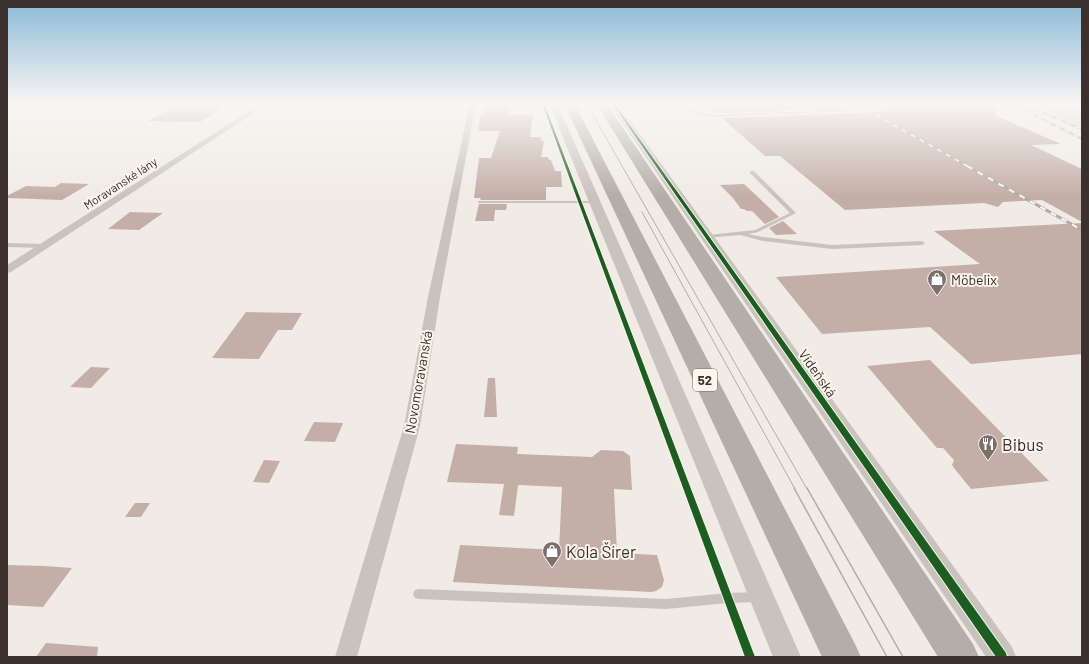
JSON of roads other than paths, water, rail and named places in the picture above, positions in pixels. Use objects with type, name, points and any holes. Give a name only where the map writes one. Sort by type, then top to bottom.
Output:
[{"type":"highway","name":"52","points":[[584,134],[842,657]]},
{"type":"highway","points":[[621,134],[960,657]]},
{"type":"highway","points":[[868,514],[973,657]]},
{"type":"street","name":"Moravanské lány","points":[[7,270],[218,134]]},
{"type":"street","name":"Novomoravanská","points":[[346,657],[412,426],[434,297],[467,134]]},
{"type":"street","points":[[566,134],[787,657]]},
{"type":"street","name":"Vídeňská","points":[[636,134],[1002,657]]},
{"type":"lane","points":[[708,237],[756,232],[793,213],[752,172]]},
{"type":"lane","points":[[480,202],[595,202]]},
{"type":"lane","points":[[742,234],[763,239],[832,248],[922,243]]},
{"type":"lane","points":[[7,245],[46,246]]},
{"type":"lane","points":[[419,594],[666,604],[728,598],[761,597]]},
{"type":"tram line","points":[[604,134],[807,489]]},
{"type":"tram line","points":[[642,212],[795,489]]},
{"type":"tram line","points":[[794,488],[887,657]]},
{"type":"tram line","points":[[807,488],[903,657]]},
{"type":"railway","points":[[910,134],[969,167]]},
{"type":"railway","points":[[1072,134],[1082,139]]},
{"type":"railway","points":[[967,166],[1082,230]]},
{"type":"place","name":"Möbelix","points":[[937,296]]},
{"type":"place","name":"Bibus","points":[[988,461]]},
{"type":"place","name":"Kola Šírer","points":[[552,568]]}]
